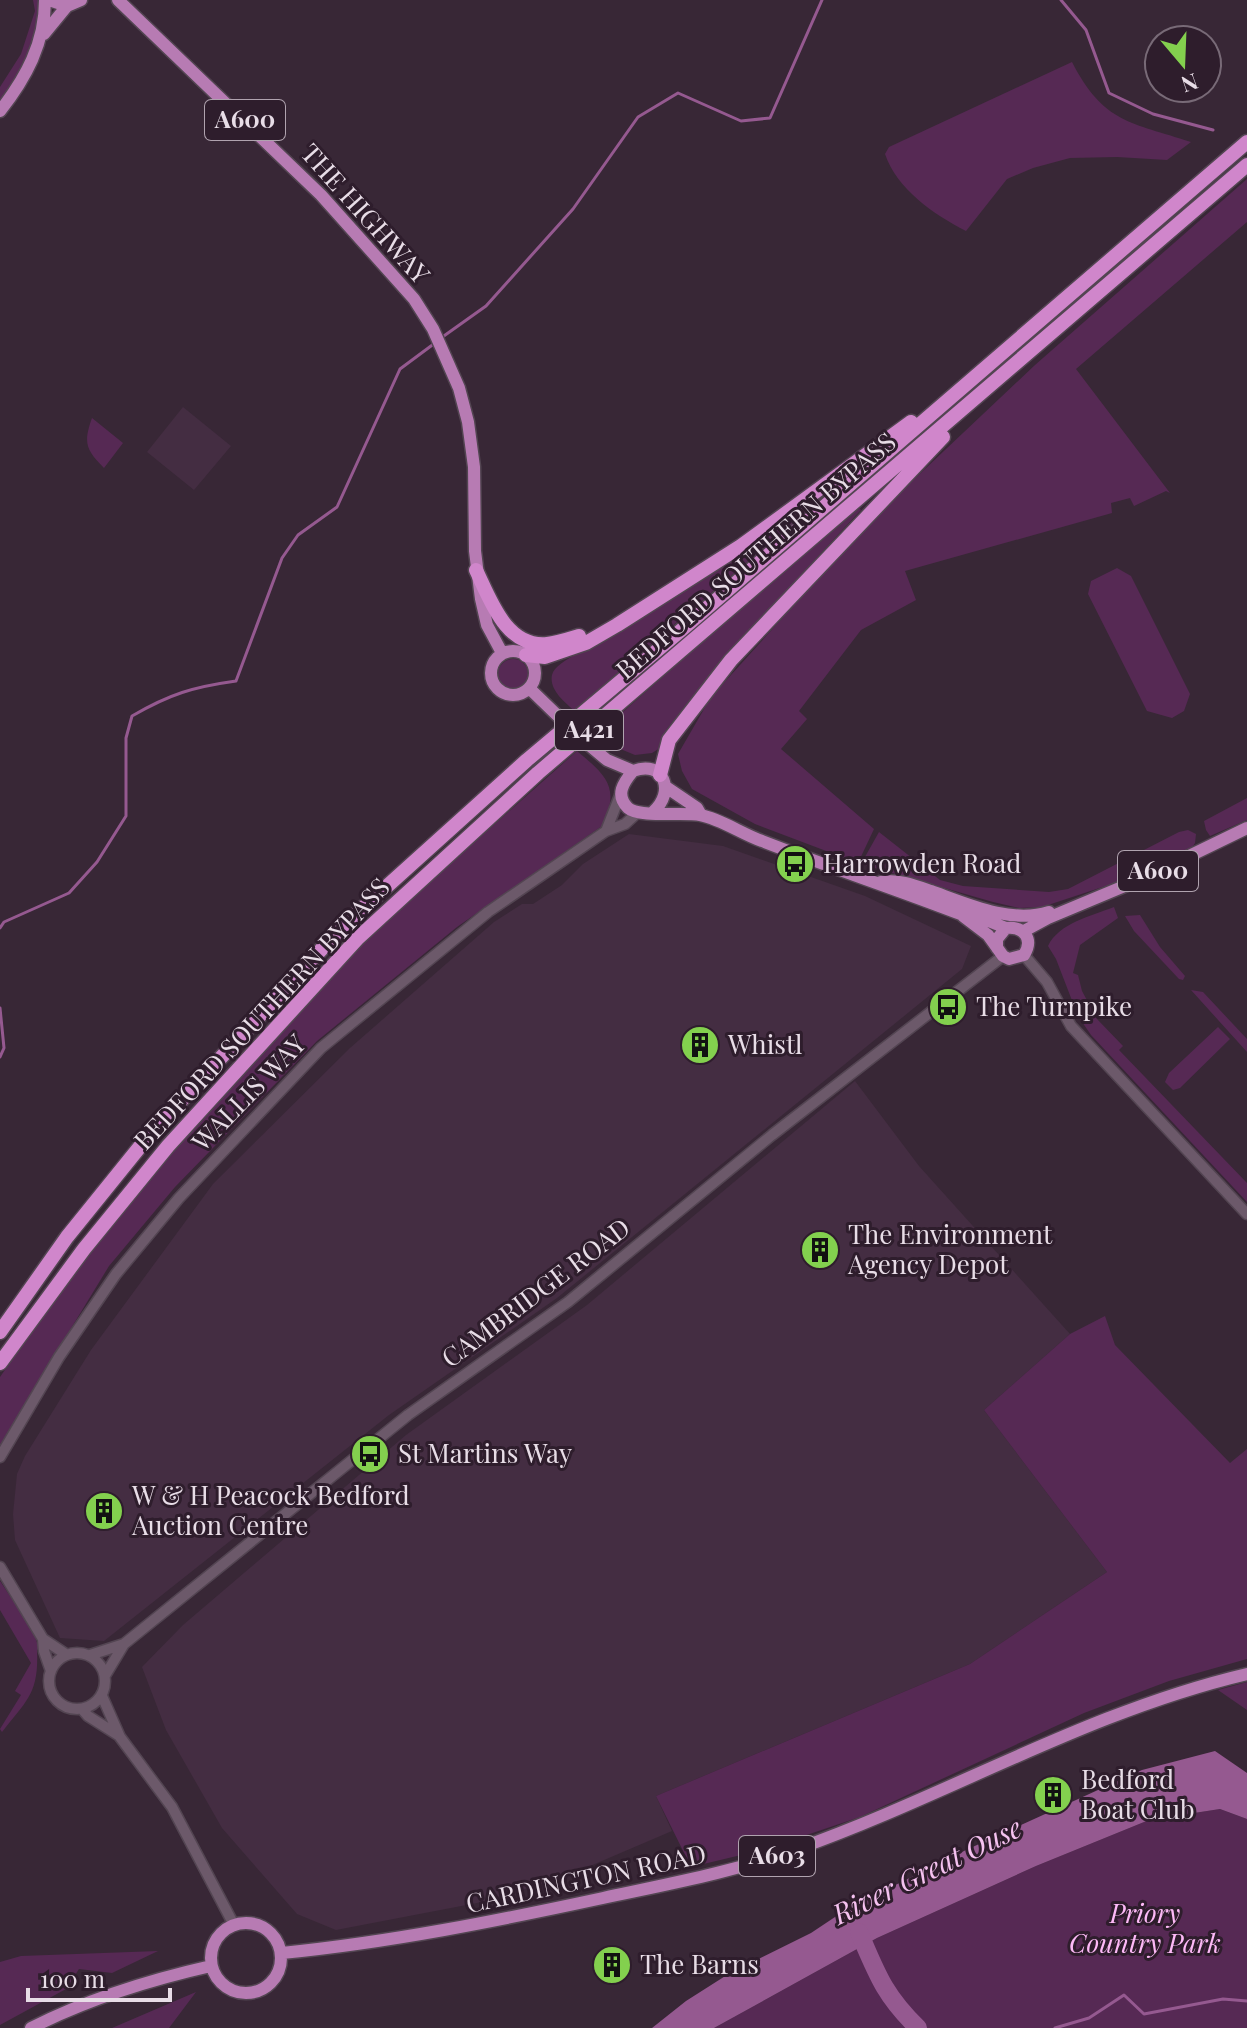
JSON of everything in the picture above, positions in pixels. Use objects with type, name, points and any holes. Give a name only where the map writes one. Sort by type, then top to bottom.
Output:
[{"type":"highway","name":"BEDFORD SOUTHERN BYPASS","points":[[0,1332],[67,1237],[151,1133],[344,925],[527,760],[1247,142]]},
{"type":"highway","name":"BEDFORD SOUTHERN BYPASS","points":[[0,1363],[84,1249],[168,1146],[358,938],[538,773],[1247,165]]},
{"type":"highway","name":"A421","points":[[526,655],[545,657],[586,643],[617,625],[741,546],[990,365]]},
{"type":"highway","name":"A421","points":[[663,781],[669,740],[731,660],[999,379]]},
{"type":"highway","name":"A421","points":[[476,570],[503,622],[511,632],[529,642],[549,644],[617,625]]},
{"type":"main road","points":[[43,35],[47,0],[67,6]]},
{"type":"main road","points":[[0,111],[30,65],[43,35],[67,6],[81,0]]},
{"type":"main road","name":"THE HIGHWAY","points":[[118,0],[321,195],[414,299],[433,329],[445,351],[465,411],[474,467],[476,570]]},
{"type":"main road","name":"A600","points":[[476,570],[487,625],[502,653]]},
{"type":"main road","points":[[515,650],[526,655],[535,667],[529,688],[516,695],[508,695],[491,679],[492,664],[502,653],[515,650]]},
{"type":"main road","points":[[529,688],[607,760],[633,771],[647,768],[697,808],[701,815]]},
{"type":"main road","points":[[607,760],[626,806],[637,813],[653,812],[664,801],[663,781]]},
{"type":"main road","points":[[621,793],[621,787],[633,771]]},
{"type":"main road","name":"A600","points":[[653,812],[701,815],[762,841],[963,915],[1024,931],[1247,828]]},
{"type":"main road","name":"A600","points":[[879,882],[896,879],[962,902],[1013,915],[1036,916],[1057,909],[1067,910]]},
{"type":"main road","points":[[963,915],[988,935],[1000,952],[1017,959],[1028,948],[1024,931]]},
{"type":"main road","points":[[1000,952],[997,939],[1006,928]]},
{"type":"main road","name":"CARDINGTON ROAD","points":[[282,1953],[402,1939],[722,1872],[795,1850],[865,1823],[1116,1714],[1247,1674]]},
{"type":"main road","points":[[248,1922],[262,1926],[275,1937],[282,1953],[276,1977],[256,1993],[238,1993],[225,1987],[216,1978],[211,1966],[215,1941],[234,1925],[248,1922]]},
{"type":"main road","points":[[31,2028],[131,1986],[211,1966]]},
{"type":"street","points":[[606,831],[621,793]]},
{"type":"street","name":"WALLIS WAY","points":[[0,1457],[59,1357],[116,1274],[179,1198],[321,1048],[470,926],[606,831],[625,824],[637,813]]},
{"type":"street","name":"CAMBRIDGE ROAD","points":[[106,1674],[124,1644],[408,1415],[568,1302],[1000,952]]},
{"type":"street","points":[[1024,955],[1047,982],[1071,1026],[1247,1214]]},
{"type":"street","points":[[0,1567],[43,1639],[67,1655]]},
{"type":"street","points":[[43,1639],[51,1671]]},
{"type":"street","points":[[102,1696],[82,1709],[68,1708],[57,1701],[49,1683],[51,1671],[56,1661],[67,1655],[78,1652],[90,1655],[124,1644]]},
{"type":"street","points":[[90,1655],[106,1674],[102,1696],[120,1737],[172,1807],[234,1925]]},
{"type":"street","points":[[82,1709],[120,1737]]},
{"type":"shaded area","points":[[183,407],[231,446],[194,490],[147,452]]},
{"type":"shaded area","points":[[629,834],[723,846],[865,896],[971,946],[962,969],[557,1298],[389,1415],[104,1641],[60,1638],[15,1540],[13,1514],[17,1474],[91,1350],[213,1184],[350,1048],[494,922],[522,904],[533,904],[562,885],[583,864]]},
{"type":"shaded area","points":[[855,1081],[919,1166],[1070,1334],[984,1410],[1107,1572],[970,1664],[656,1796],[672,1831],[562,1878],[477,1903],[336,1930],[297,1914],[222,1828],[166,1730],[142,1667],[183,1625],[406,1435],[587,1305]]},
{"type":"green space","points":[[33,0],[39,0],[32,42],[0,106],[0,87],[21,54],[35,11]]},
{"type":"green space","points":[[1072,62],[1096,98],[1121,118],[1191,142],[1167,160],[1070,158],[1033,168],[1007,179],[966,231],[918,199],[891,167],[885,154],[889,147]]},
{"type":"green space","points":[[1247,179],[1247,222],[1076,369],[1170,493],[1166,491],[1134,506],[1130,498],[1111,503],[1112,513],[905,571],[916,600],[861,630],[799,711],[807,719],[781,749],[874,829],[858,863],[755,824],[692,789],[682,771],[678,754],[711,697],[872,519],[1035,365]]},
{"type":"green space","points":[[92,418],[123,443],[104,468],[88,446]]},
{"type":"green space","points":[[825,490],[828,493],[574,710],[558,695],[552,675],[561,663],[613,636],[667,601]]},
{"type":"green space","points":[[857,506],[861,510],[720,662],[666,730],[660,748],[652,753],[635,755],[618,748],[599,733]]},
{"type":"green space","points":[[1117,568],[1131,576],[1190,694],[1184,711],[1172,718],[1147,711],[1088,594],[1091,581]]},
{"type":"green space","points":[[513,659],[524,663],[528,674],[524,685],[513,689],[502,685],[498,674],[502,663]]},
{"type":"green space","points":[[577,751],[608,783],[610,802],[602,826],[457,927],[317,1041],[175,1187],[109,1266],[0,1445],[0,1377],[88,1251],[171,1148],[362,942]]},
{"type":"green space","points":[[1247,798],[1247,820],[1210,836],[1204,821]]},
{"type":"green space","points":[[1188,830],[1196,834],[1191,849],[1133,877],[1042,907],[1019,908],[993,902],[861,864],[879,832],[940,880],[963,886],[1049,892],[1068,889]]},
{"type":"green space","points":[[1114,907],[1118,918],[1080,945],[1073,973],[1078,975],[1082,991],[1097,1019],[1123,1046],[1119,1050],[1247,1183],[1247,1202],[1091,1035],[1078,1016],[1048,946],[1068,926]]},
{"type":"green space","points":[[1140,915],[1160,947],[1185,976],[1183,980],[1134,931],[1125,916]]},
{"type":"green space","points":[[1191,990],[1203,992],[1247,1039],[1247,1052]]},
{"type":"green space","points":[[1218,1027],[1230,1039],[1180,1088],[1173,1090],[1165,1082],[1169,1073]]},
{"type":"green space","points":[[1105,1316],[1115,1345],[1230,1463],[1247,1449],[1247,1659],[1169,1681],[1084,1713],[860,1817],[762,1850],[691,1867],[656,1796],[970,1664],[1107,1572],[984,1410],[1070,1334]]},
{"type":"green space","points":[[0,1581],[32,1629],[39,1648],[30,1695],[2,1732],[0,1729],[21,1695],[15,1691],[31,1663],[0,1610]]},
{"type":"green space","points":[[1247,1682],[1247,1710],[1218,1690]]},
{"type":"green space","name":"Priory Country Park","points":[[1220,1809],[1247,1819],[1247,2028],[714,2028],[877,1938],[1036,1866],[1149,1820]]},
{"type":"green space","points":[[158,1951],[112,1973],[79,1969],[66,1989],[0,2025],[0,1962],[21,1956]]},
{"type":"green space","points":[[196,1992],[169,2028],[112,2028]]},
{"type":"water","name":"River Great Ouse","points":[[1215,1751],[1247,1773],[1247,1819],[1220,1809],[1149,1820],[1036,1866],[877,1938],[714,2028],[652,2028],[686,2001],[730,1973],[811,1933],[847,1909],[966,1850],[1142,1770]]},
{"type":"waterway","points":[[441,338],[486,306],[573,209],[638,117],[678,93],[741,121],[770,118],[822,0]]},
{"type":"waterway","points":[[1061,0],[1086,30],[1109,93],[1153,114],[1213,130]]},
{"type":"waterway","points":[[0,928],[4,922],[69,893],[97,862],[126,816],[126,738],[132,716],[182,692],[236,681],[282,558],[298,535],[337,507],[400,369],[435,343]]},
{"type":"waterway","points":[[0,1008],[4,1048],[0,1057]]},
{"type":"waterway","name":"River Great Ouse","points":[[859,1932],[889,1994],[918,2028]]},
{"type":"waterway","points":[[1055,2028],[1089,2018],[1124,1995],[1144,2014],[1223,1999],[1247,2001]]},
{"type":"place","name":"Harrowden Road","points":[[795,864]]},
{"type":"place","name":"The Turnpike","points":[[948,1007]]},
{"type":"place","name":"Whistl","points":[[700,1045]]},
{"type":"place","name":"The Environment Agency Depot","points":[[820,1250]]},
{"type":"place","name":"St Martins Way","points":[[370,1454]]},
{"type":"place","name":"W & H Peacock Bedford Auction Centre","points":[[104,1511]]},
{"type":"place","name":"Bedford Boat Club","points":[[1053,1795]]},
{"type":"place","name":"The Barns","points":[[612,1965]]}]
